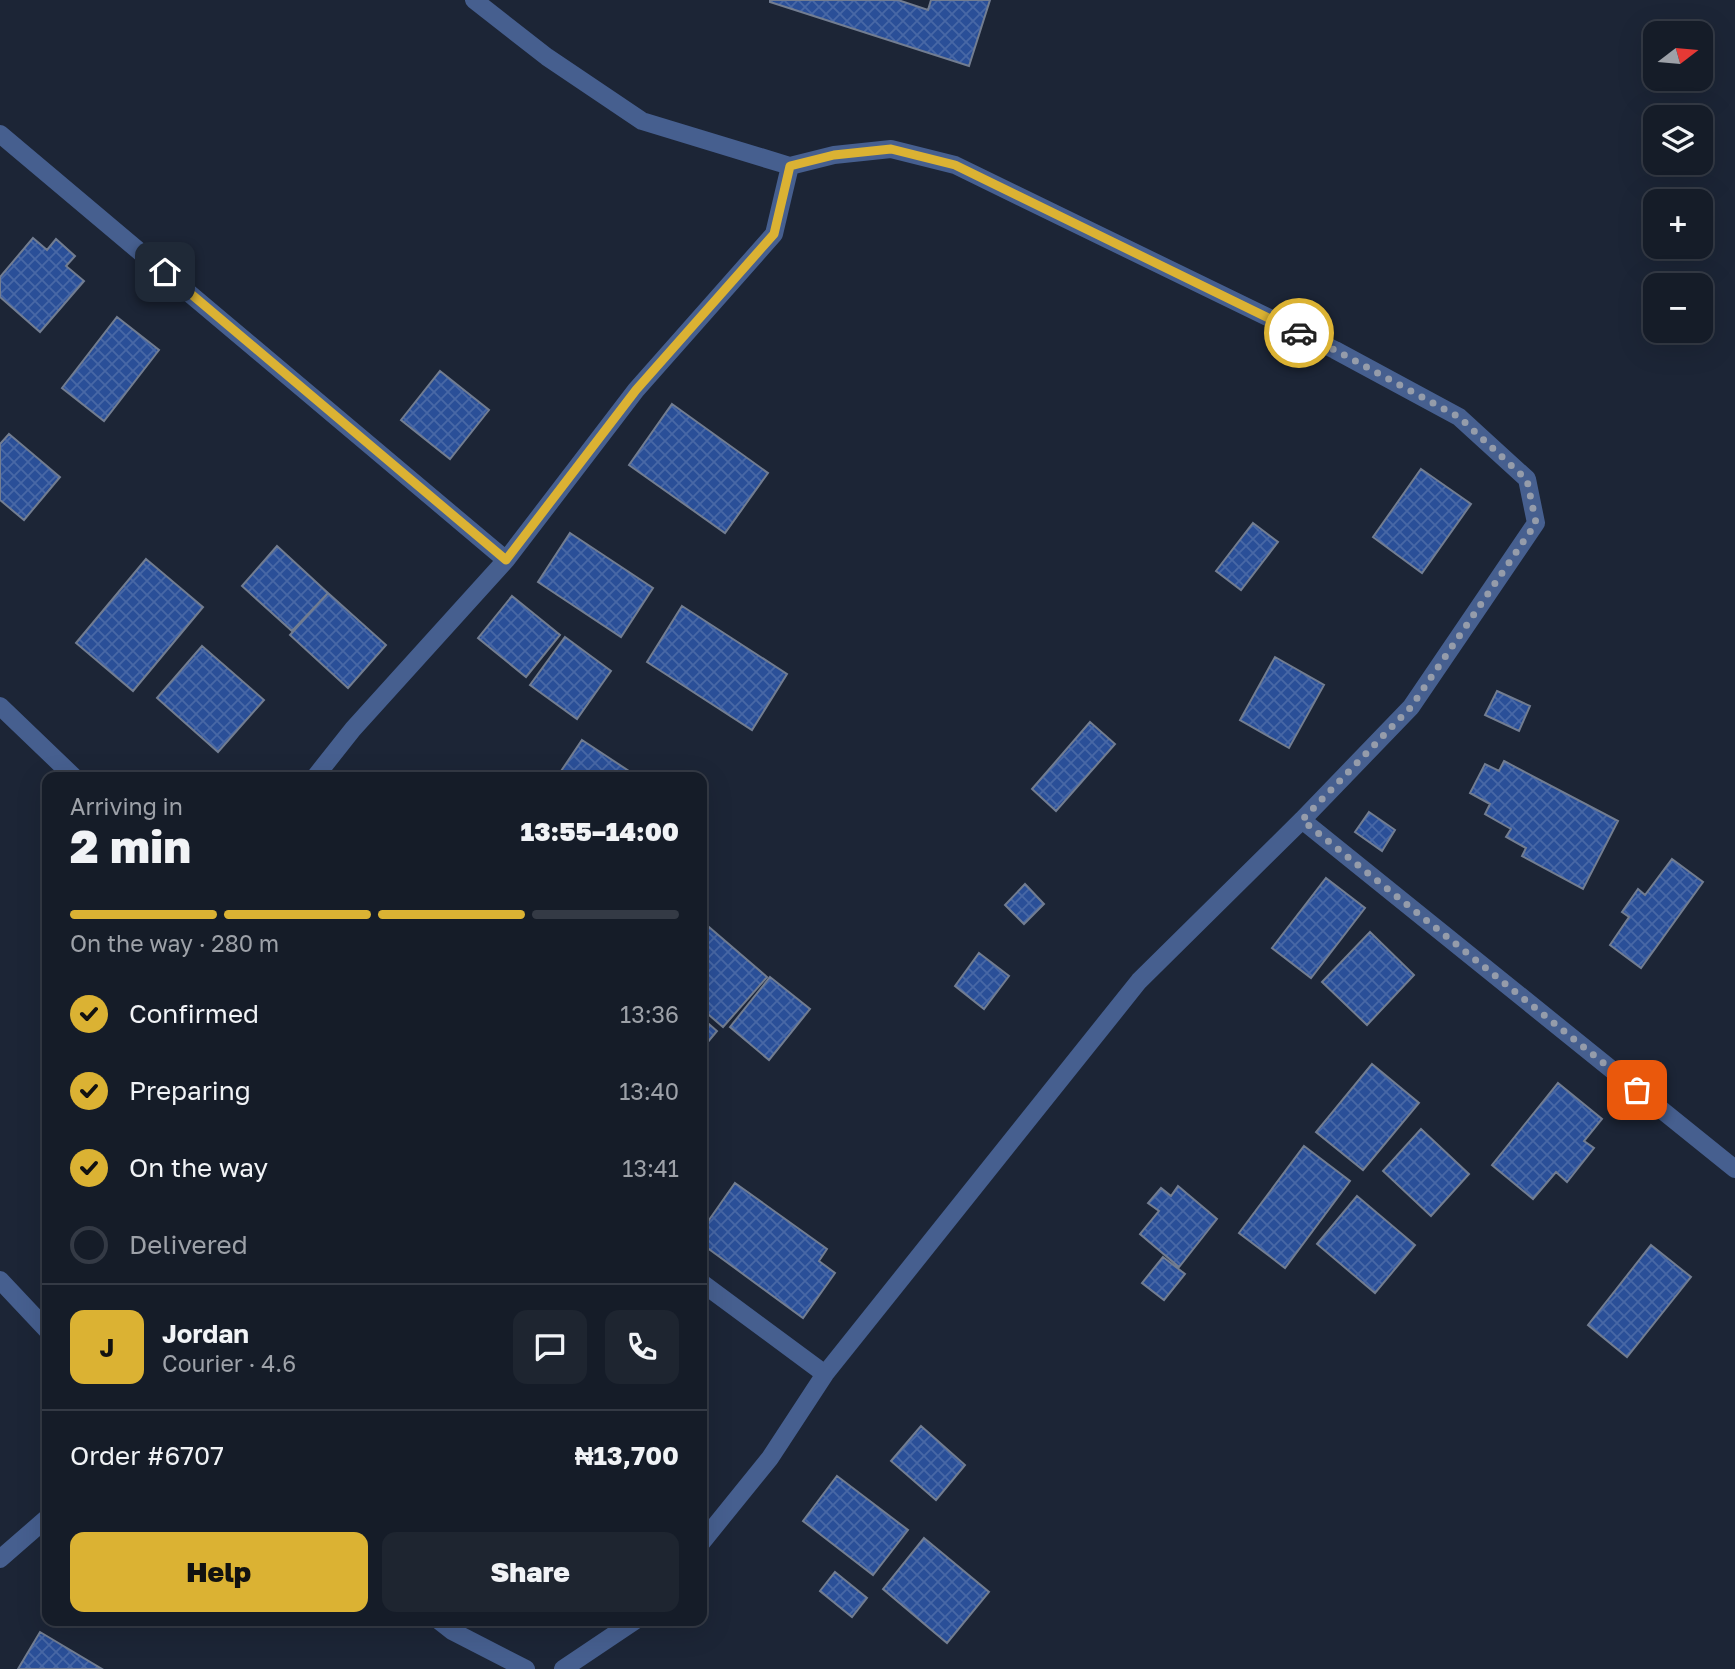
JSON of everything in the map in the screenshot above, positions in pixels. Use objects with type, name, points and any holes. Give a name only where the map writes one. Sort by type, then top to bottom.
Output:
[{"type":"street","points":[[474,0],[548,57],[642,121],[790,166],[834,155],[891,149],[955,165],[1335,350],[1459,417],[1527,480],[1536,523],[1411,707],[1302,820],[1139,981],[825,1374],[770,1458],[707,1536]]},
{"type":"street","points":[[0,134],[506,560]]},
{"type":"street","points":[[319,772],[354,729],[506,560],[636,390],[774,234],[790,166]]},
{"type":"street","points":[[0,706],[69,772]]},
{"type":"street","points":[[1302,820],[1735,1169]]},
{"type":"street","points":[[0,1280],[42,1325]]},
{"type":"street","points":[[707,1287],[825,1374]]},
{"type":"street","points":[[0,1559],[42,1522]]},
{"type":"street","points":[[446,1626],[526,1669]]},
{"type":"street","points":[[563,1669],[627,1626]]},
{"type":"building","points":[[770,0],[898,0],[928,10],[931,0],[990,0],[969,66]]},
{"type":"building","points":[[33,238],[47,250],[56,239],[75,256],[66,266],[84,281],[40,332],[0,297],[0,277]]},
{"type":"building","points":[[117,317],[159,350],[104,421],[62,388]]},
{"type":"building","points":[[440,371],[489,410],[450,459],[401,420]]},
{"type":"building","points":[[672,404],[768,473],[725,533],[629,465]]},
{"type":"building","points":[[9,434],[60,477],[24,520],[0,500],[0,444]]},
{"type":"building","points":[[1421,469],[1471,504],[1422,573],[1373,537]]},
{"type":"building","points":[[1253,523],[1278,542],[1241,590],[1216,571]]},
{"type":"building","points":[[570,533],[653,588],[621,637],[538,582]]},
{"type":"building","points":[[277,546],[328,593],[292,631],[242,586]]},
{"type":"building","points":[[146,559],[203,607],[133,691],[76,643]]},
{"type":"building","points":[[328,593],[386,645],[348,688],[290,635]]},
{"type":"building","points":[[512,596],[560,635],[526,677],[478,638]]},
{"type":"building","points":[[682,606],[787,674],[752,730],[647,662]]},
{"type":"building","points":[[565,637],[611,671],[577,719],[530,685]]},
{"type":"building","points":[[202,646],[264,700],[218,752],[157,698]]},
{"type":"building","points":[[1275,657],[1324,685],[1289,748],[1240,720]]},
{"type":"building","points":[[1497,691],[1530,706],[1519,731],[1485,715]]},
{"type":"building","points":[[1090,722],[1115,744],[1056,811],[1032,789]]},
{"type":"building","points":[[582,740],[630,772],[560,772]]},
{"type":"building","points":[[1504,761],[1618,821],[1583,889],[1522,856],[1526,848],[1506,837],[1511,829],[1485,814],[1490,804],[1470,793],[1485,764],[1499,771]]},
{"type":"building","points":[[1369,812],[1395,830],[1382,851],[1355,832]]},
{"type":"building","points":[[1672,859],[1703,882],[1641,968],[1610,945],[1629,917],[1622,912],[1638,889],[1645,895]]},
{"type":"building","points":[[1326,878],[1365,908],[1311,978],[1272,948]]},
{"type":"building","points":[[1025,884],[1044,904],[1024,924],[1005,905]]},
{"type":"building","points":[[707,925],[767,977],[723,1027],[707,1013]]},
{"type":"building","points":[[1370,932],[1414,975],[1367,1025],[1322,982]]},
{"type":"building","points":[[979,953],[1009,976],[984,1009],[955,986]]},
{"type":"building","points":[[770,977],[810,1009],[769,1060],[730,1027]]},
{"type":"building","points":[[707,1022],[717,1031],[707,1043]]},
{"type":"building","points":[[1372,1064],[1419,1103],[1363,1170],[1316,1132]]},
{"type":"building","points":[[1558,1083],[1602,1119],[1584,1141],[1594,1148],[1567,1182],[1556,1172],[1533,1199],[1492,1165]]},
{"type":"building","points":[[1421,1129],[1469,1174],[1431,1216],[1383,1171]]},
{"type":"building","points":[[1304,1146],[1350,1181],[1285,1268],[1239,1233]]},
{"type":"building","points":[[735,1183],[827,1249],[819,1261],[835,1273],[803,1318],[707,1248],[707,1223]]},
{"type":"building","points":[[1178,1186],[1217,1219],[1179,1267],[1140,1234],[1159,1211],[1148,1203],[1161,1188],[1171,1196]]},
{"type":"building","points":[[1357,1196],[1415,1245],[1375,1293],[1317,1244]]},
{"type":"building","points":[[1651,1245],[1691,1277],[1627,1357],[1588,1325]]},
{"type":"building","points":[[1163,1257],[1185,1274],[1164,1300],[1142,1283]]},
{"type":"building","points":[[921,1426],[965,1465],[936,1500],[891,1461]]},
{"type":"building","points":[[837,1476],[908,1530],[873,1575],[803,1521]]},
{"type":"building","points":[[924,1538],[989,1592],[947,1643],[883,1589]]},
{"type":"building","points":[[835,1572],[867,1598],[852,1617],[820,1591]]},
{"type":"building","points":[[40,1632],[102,1669],[18,1669]]},
{"type":"way so far","points":[[1299,333],[1459,417],[1527,480],[1536,523],[1411,707],[1302,820],[1637,1090]]},
{"type":"route","points":[[165,272],[506,560],[636,390],[774,234],[790,166],[834,155],[891,149],[955,165],[1299,333]]}]
